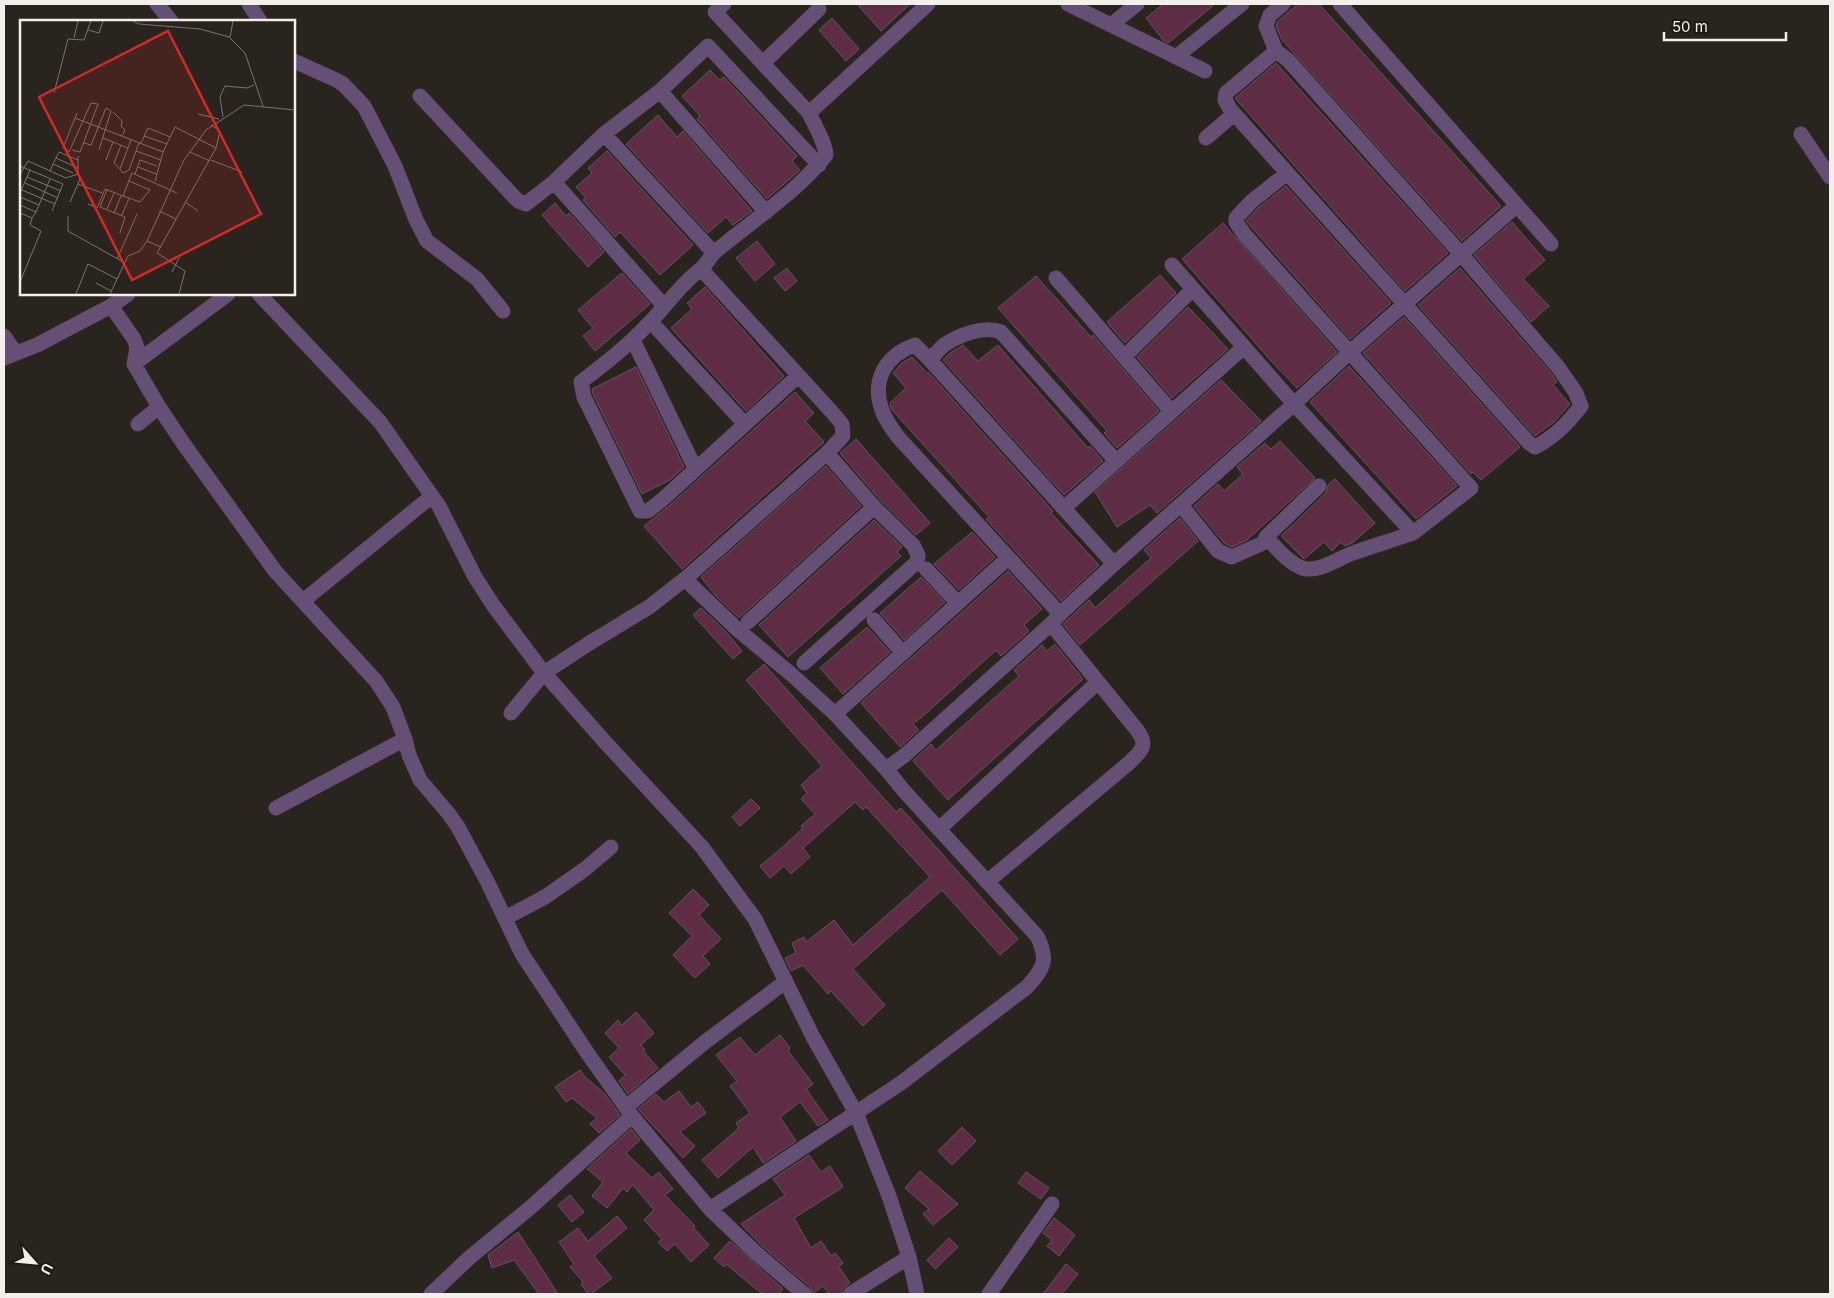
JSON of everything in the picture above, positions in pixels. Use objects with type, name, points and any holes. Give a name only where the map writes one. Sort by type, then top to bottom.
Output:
[{"type":"street","points":[[249,4],[259,20]]},
{"type":"street","points":[[724,4],[715,12],[809,113],[818,134],[826,146],[826,155],[818,165],[766,212],[714,253],[701,269],[687,279],[651,322],[633,340],[581,382],[584,397],[640,511],[648,511],[798,376]]},
{"type":"street","points":[[809,113],[928,4]]},
{"type":"street","points":[[1068,4],[1205,70]]},
{"type":"street","points":[[1111,24],[1137,4]]},
{"type":"street","points":[[1177,56],[1242,4]]},
{"type":"street","points":[[1276,50],[1226,93],[1225,100],[1234,114],[1529,443],[1535,447],[1544,442],[1561,428],[1581,406],[1576,393],[1558,368],[1461,254],[1288,60],[1276,50],[1266,26],[1270,15],[1283,4]]},
{"type":"street","points":[[1340,4],[1551,244]]},
{"type":"street","points":[[763,63],[819,9]]},
{"type":"street","points":[[420,96],[518,201],[526,204],[554,182],[604,134],[660,91],[708,46],[818,165]]},
{"type":"street","points":[[295,61],[343,84],[364,106],[395,166],[416,220],[427,241],[477,279],[503,311]]},
{"type":"street","points":[[660,91],[766,212]]},
{"type":"street","points":[[1206,138],[1234,114]]},
{"type":"street","points":[[604,134],[714,253]]},
{"type":"street","points":[[1801,134],[1830,177]]},
{"type":"street","points":[[1266,538],[1288,559],[1303,568],[1323,567],[1342,560],[1351,554],[1413,533],[1471,488],[1244,234],[1236,222],[1236,218],[1252,201],[1286,174]]},
{"type":"street","points":[[554,182],[664,306]]},
{"type":"street","points":[[886,769],[905,755],[1114,564],[1516,206]]},
{"type":"street","points":[[1172,265],[1294,404],[1413,533]]},
{"type":"street","points":[[511,713],[544,674],[648,607],[684,579],[827,453],[843,436],[842,424],[701,269]]},
{"type":"street","points":[[1056,278],[1171,411]]},
{"type":"street","points":[[1124,357],[1193,290]]},
{"type":"street","points":[[4,336],[10,356],[111,306],[127,295]]},
{"type":"street","points":[[134,364],[227,295]]},
{"type":"street","points":[[260,295],[380,422],[432,496],[475,576],[493,605],[544,674],[702,847],[755,919],[813,1037],[856,1113],[889,1196],[909,1257],[917,1294]]},
{"type":"street","points":[[111,306],[134,339],[137,347],[134,364],[158,407],[275,571],[376,681],[393,707],[406,739],[409,755],[420,780],[450,814],[522,954],[629,1111],[710,1209],[756,1254],[804,1294]]},
{"type":"street","points":[[651,322],[744,423]]},
{"type":"street","points":[[930,360],[943,346],[958,337],[982,330],[994,329],[1001,332],[1116,461]]},
{"type":"street","points":[[633,340],[695,468]]},
{"type":"street","points":[[987,882],[1129,763],[1141,751],[1144,744],[1141,735],[1098,682],[1056,619],[1008,558],[898,437],[885,419],[881,408],[879,387],[886,363],[896,354],[915,345],[1114,564]]},
{"type":"street","points":[[1064,508],[1244,347]]},
{"type":"street","points":[[138,424],[158,407]]},
{"type":"street","points":[[804,663],[917,562],[918,555],[913,546],[874,507],[827,453]]},
{"type":"street","points":[[1181,505],[1218,551],[1232,557],[1263,543],[1319,486]]},
{"type":"street","points":[[302,601],[432,496]]},
{"type":"street","points":[[748,622],[874,507]]},
{"type":"street","points":[[835,714],[1008,558]]},
{"type":"street","points":[[926,569],[958,603]]},
{"type":"street","points":[[691,585],[738,630],[835,714],[1037,936],[1043,949],[1044,958],[1042,968],[1027,987],[901,1083],[710,1209]]},
{"type":"street","points":[[874,620],[903,652]]},
{"type":"street","points":[[939,829],[1098,682]]},
{"type":"street","points":[[276,808],[406,739]]},
{"type":"street","points":[[505,918],[545,897],[585,869],[611,847]]},
{"type":"street","points":[[431,1294],[469,1258],[531,1207],[629,1111],[698,1048],[785,982]]},
{"type":"street","points":[[989,1294],[1052,1204]]},
{"type":"street","points":[[850,1294],[909,1257]]},
{"type":"building","points":[[857,4],[910,4],[881,31]]},
{"type":"building","points":[[1163,4],[1215,4],[1168,43],[1163,40],[1146,18]]},
{"type":"building","points":[[1298,4],[1319,4],[1501,206],[1462,241],[1282,40],[1276,26],[1278,21]]},
{"type":"building","points":[[832,18],[859,49],[846,61],[819,30]]},
{"type":"building","points":[[1276,63],[1448,253],[1405,291],[1235,98]]},
{"type":"building","points":[[710,70],[719,80],[724,77],[797,156],[792,161],[800,170],[767,199],[697,119],[700,116],[682,96]]},
{"type":"building","points":[[658,115],[677,137],[683,131],[752,211],[733,225],[726,217],[708,233],[626,144]]},
{"type":"building","points":[[607,151],[693,245],[660,275],[620,232],[615,237],[583,200],[586,198],[576,187],[592,173],[588,168]]},
{"type":"building","points":[[1286,186],[1391,303],[1350,339],[1246,221],[1258,208]]},
{"type":"building","points":[[555,203],[566,216],[569,213],[604,252],[588,267],[542,215]]},
{"type":"building","points":[[1512,222],[1545,260],[1523,279],[1549,306],[1531,322],[1474,255]]},
{"type":"building","points":[[1223,223],[1337,352],[1297,388],[1182,259]]},
{"type":"building","points":[[757,241],[775,264],[755,281],[736,258]]},
{"type":"building","points":[[787,268],[797,281],[785,291],[774,278]]},
{"type":"building","points":[[1460,268],[1551,373],[1557,382],[1553,385],[1570,404],[1554,422],[1535,436],[1418,305]]},
{"type":"building","points":[[622,273],[650,304],[595,351],[583,336],[593,328],[578,310]]},
{"type":"building","points":[[1160,275],[1176,293],[1125,343],[1107,322]]},
{"type":"building","points":[[1036,276],[1091,337],[1093,335],[1159,411],[1117,448],[1104,433],[1107,431],[998,308]]},
{"type":"building","points":[[705,287],[784,376],[746,411],[671,328],[692,309],[687,303]]},
{"type":"building","points":[[1188,307],[1228,349],[1172,398],[1137,357]]},
{"type":"building","points":[[1404,317],[1520,447],[1481,480],[1473,472],[1471,474],[1363,353]]},
{"type":"building","points":[[963,345],[978,361],[998,345],[1088,448],[1090,446],[1103,461],[1064,495],[943,360]]},
{"type":"building","points":[[912,357],[928,372],[1053,511],[1051,513],[1099,565],[1061,601],[986,519],[989,517],[891,409],[890,403],[906,388],[893,373],[902,363]]},
{"type":"building","points":[[1349,366],[1457,486],[1416,519],[1310,402]]},
{"type":"building","points":[[636,367],[684,467],[670,480],[642,494],[592,389]]},
{"type":"building","points":[[1221,380],[1261,421],[1157,513],[1150,505],[1117,527],[1095,492]]},
{"type":"building","points":[[795,392],[814,413],[805,421],[824,442],[682,569],[644,526],[669,506]]},
{"type":"building","points":[[856,439],[930,523],[916,535],[881,501],[840,453]]},
{"type":"building","points":[[1280,441],[1315,478],[1247,540],[1232,547],[1224,543],[1194,506],[1218,484],[1224,491],[1243,474],[1237,467],[1265,443],[1271,449]]},
{"type":"building","points":[[826,466],[861,506],[739,618],[715,595],[701,577]]},
{"type":"building","points":[[1335,479],[1375,523],[1352,543],[1345,546],[1341,542],[1332,551],[1324,542],[1304,559],[1281,536],[1326,493],[1328,485]]},
{"type":"building","points":[[1180,518],[1198,541],[1080,645],[1063,624],[1089,600],[1095,608],[1151,558],[1144,550]]},
{"type":"building","points":[[874,520],[902,547],[897,552],[901,556],[788,657],[759,625]]},
{"type":"building","points":[[972,532],[995,557],[959,590],[934,564]]},
{"type":"building","points":[[1008,571],[1042,609],[1024,625],[1029,631],[1001,656],[996,650],[913,724],[919,730],[900,747],[861,703]]},
{"type":"building","points":[[921,577],[945,602],[904,640],[880,613]]},
{"type":"building","points":[[701,608],[727,633],[742,651],[733,659],[693,615]]},
{"type":"building","points":[[867,627],[890,652],[843,694],[820,668]]},
{"type":"building","points":[[1055,644],[1083,679],[948,800],[913,761],[931,744],[936,750],[1019,676],[1014,670],[1042,645],[1047,651]]},
{"type":"building","points":[[764,664],[896,812],[901,808],[1018,939],[1000,955],[942,890],[853,969],[885,1005],[863,1026],[831,991],[828,994],[803,965],[791,971],[785,958],[796,953],[792,943],[804,937],[806,942],[834,920],[853,945],[930,877],[866,807],[863,810],[855,802],[803,848],[810,857],[791,874],[784,866],[770,878],[760,866],[784,846],[803,828],[801,826],[815,814],[801,799],[807,793],[801,785],[822,766],[746,680]]},
{"type":"building","points":[[751,799],[760,808],[740,826],[732,817]]},
{"type":"building","points":[[693,889],[709,905],[699,915],[721,939],[703,956],[710,964],[695,978],[673,955],[692,936],[669,913]]},
{"type":"building","points":[[636,1012],[654,1033],[641,1045],[645,1050],[643,1051],[658,1068],[628,1094],[619,1081],[625,1075],[609,1057],[619,1048],[605,1033],[618,1020],[622,1025]]},
{"type":"building","points":[[780,1035],[790,1048],[788,1051],[813,1084],[806,1089],[828,1120],[818,1126],[800,1102],[780,1117],[796,1141],[763,1163],[753,1147],[718,1178],[702,1160],[739,1128],[736,1123],[750,1113],[730,1086],[737,1081],[716,1055],[740,1037],[755,1055]]},
{"type":"building","points":[[580,1070],[585,1077],[604,1093],[620,1115],[599,1133],[590,1124],[597,1118],[572,1098],[566,1102],[555,1087]]},
{"type":"building","points":[[679,1091],[691,1107],[698,1102],[706,1113],[680,1132],[695,1146],[683,1158],[638,1109],[656,1094],[664,1102]]},
{"type":"building","points":[[962,1127],[976,1141],[952,1165],[938,1151]]},
{"type":"building","points":[[631,1129],[640,1140],[626,1153],[652,1178],[659,1172],[673,1189],[665,1195],[695,1226],[693,1227],[709,1245],[691,1262],[675,1244],[667,1251],[658,1242],[662,1239],[644,1220],[654,1210],[633,1185],[627,1192],[623,1188],[607,1208],[592,1196],[603,1182],[587,1169]]},
{"type":"building","points":[[809,1155],[821,1172],[830,1166],[843,1187],[794,1218],[811,1248],[821,1241],[831,1256],[835,1253],[843,1263],[839,1267],[850,1283],[842,1289],[841,1294],[829,1294],[823,1286],[813,1293],[810,1287],[762,1246],[741,1224],[785,1195],[773,1179]]},
{"type":"building","points":[[920,1171],[958,1204],[933,1225],[923,1214],[929,1209],[905,1188]]},
{"type":"building","points":[[1026,1172],[1049,1188],[1041,1199],[1018,1183]]},
{"type":"building","points":[[570,1195],[584,1212],[572,1222],[558,1205]]},
{"type":"building","points":[[617,1216],[627,1228],[594,1256],[612,1278],[591,1294],[588,1294],[581,1284],[583,1282],[570,1267],[574,1264],[559,1242],[578,1228],[588,1241]]},
{"type":"building","points":[[1054,1218],[1075,1235],[1059,1256],[1047,1246],[1052,1240],[1043,1233]]},
{"type":"building","points":[[518,1232],[558,1294],[539,1294],[514,1260],[492,1268],[488,1255]]},
{"type":"building","points":[[949,1238],[958,1247],[935,1269],[927,1260]]},
{"type":"building","points":[[730,1241],[783,1289],[779,1294],[762,1294],[726,1264],[724,1267],[714,1258]]},
{"type":"building","points":[[1066,1264],[1078,1274],[1062,1294],[1043,1294]]}]
